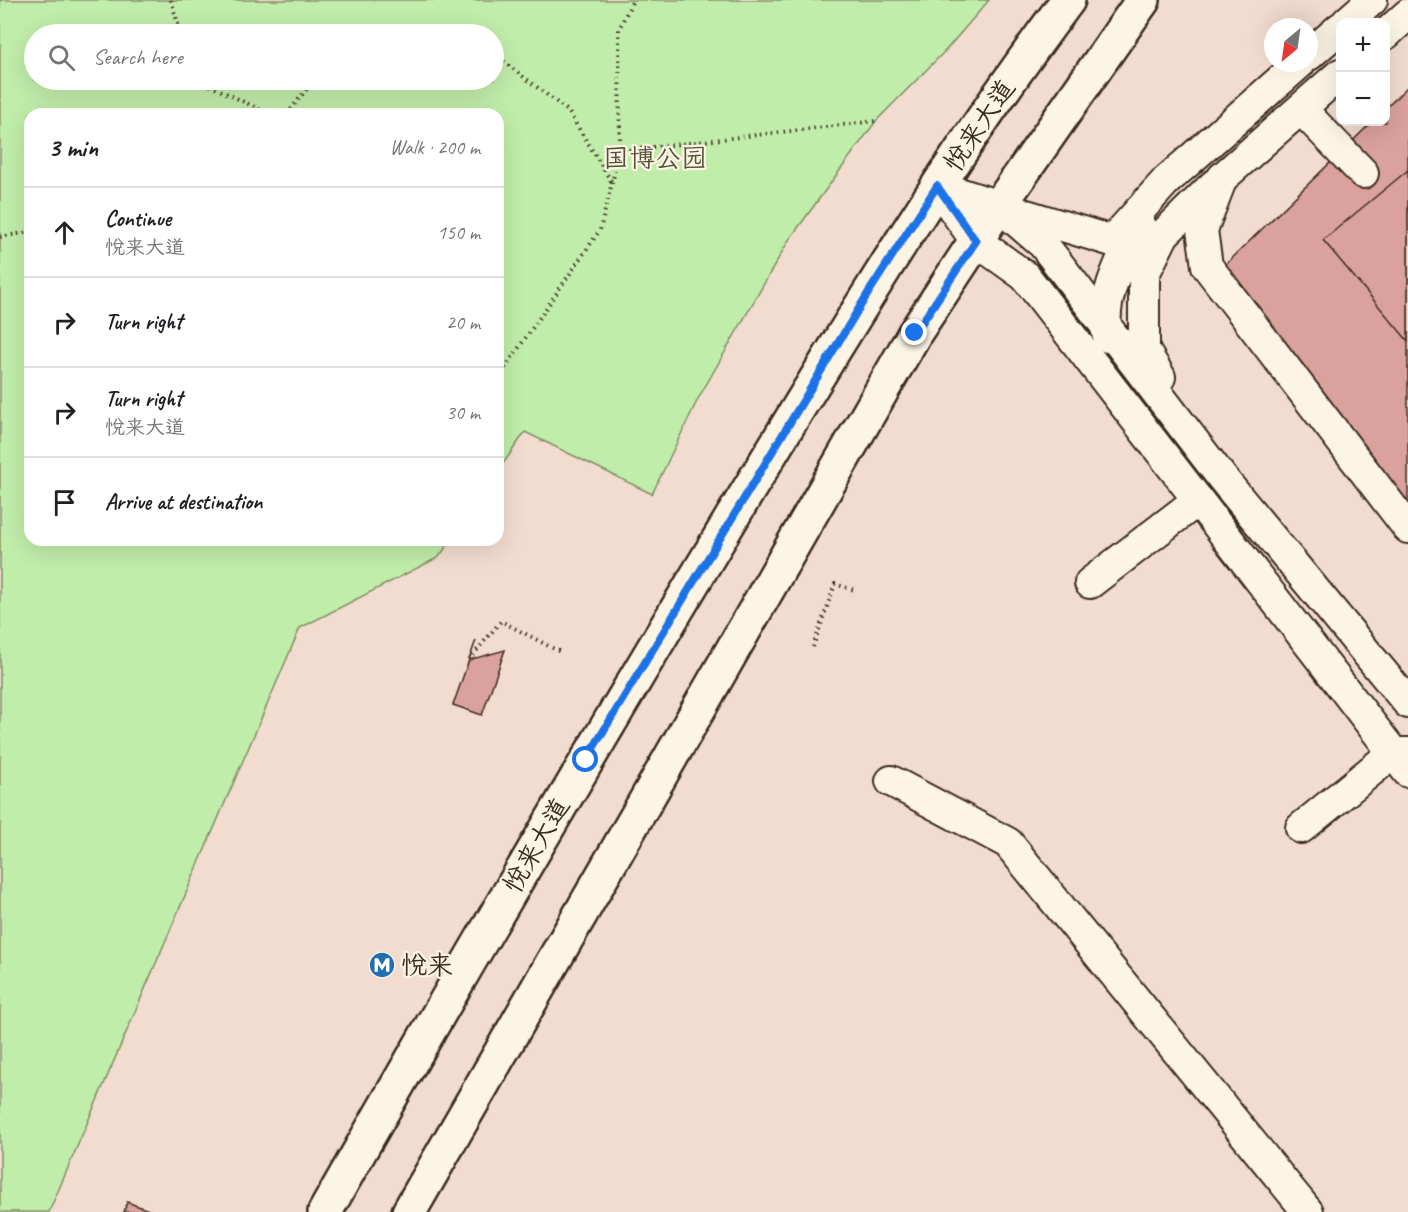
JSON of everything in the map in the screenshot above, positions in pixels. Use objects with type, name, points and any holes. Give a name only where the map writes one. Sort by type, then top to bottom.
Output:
[{"type":"main road","name":"悦来大道","points":[[325,1212],[586,760],[867,295],[937,186],[1031,49],[1068,0]]},
{"type":"main road","points":[[409,1212],[915,333],[999,206],[1143,0]]},
{"type":"street","points":[[1352,18],[1372,0]]},
{"type":"street","points":[[1390,30],[1408,14]]},
{"type":"street","points":[[1318,47],[1336,32]]},
{"type":"street","points":[[937,186],[1112,241],[1166,181],[1290,72]]},
{"type":"street","points":[[1223,479],[1144,350],[1144,274],[1164,234],[1222,178],[1336,78]]},
{"type":"street","points":[[1301,109],[1363,173]]},
{"type":"street","points":[[1222,178],[1202,230],[1207,266],[1408,528]]},
{"type":"street","points":[[1130,413],[1104,324],[1119,261],[1166,181]]},
{"type":"street","points":[[937,186],[976,241],[1025,276],[1198,500],[1403,759],[1301,828]]},
{"type":"street","points":[[999,206],[1043,244],[1223,479],[1408,702]]},
{"type":"street","points":[[1090,583],[1198,500]]},
{"type":"street","points":[[891,781],[1008,843],[1308,1212]]},
{"type":"path","points":[[171,0],[179,24]]},
{"type":"path","points":[[504,369],[600,230],[620,151],[619,29],[633,0]]},
{"type":"path","points":[[504,62],[568,111],[612,182]]},
{"type":"path","points":[[219,90],[256,108]]},
{"type":"path","points":[[292,108],[306,90]]},
{"type":"path","points":[[620,151],[876,121]]},
{"type":"path","points":[[0,237],[24,233]]},
{"type":"path","points":[[813,647],[835,584],[854,590]]},
{"type":"path","points":[[469,660],[501,621],[562,653]]},
{"type":"green space","name":"国博公园","points":[[0,0],[989,0],[946,50],[876,121],[789,240],[698,399],[652,494],[525,432],[504,462],[504,108],[24,108],[24,546],[447,546],[439,557],[300,628],[49,1212],[0,1212]]},
{"type":"building","points":[[1408,86],[1408,504],[1222,268],[1368,126],[1390,126],[1390,104]]},
{"type":"building","points":[[1408,170],[1408,341],[1323,240]]},
{"type":"building","points":[[476,640],[469,660],[505,650],[482,715],[453,705]]},
{"type":"building","points":[[127,1202],[154,1212],[124,1212]]},
{"type":"place","name":"悦来","points":[[382,965]]},
{"type":"route","points":[[586,760],[867,295],[937,186],[976,241],[915,333]]}]
